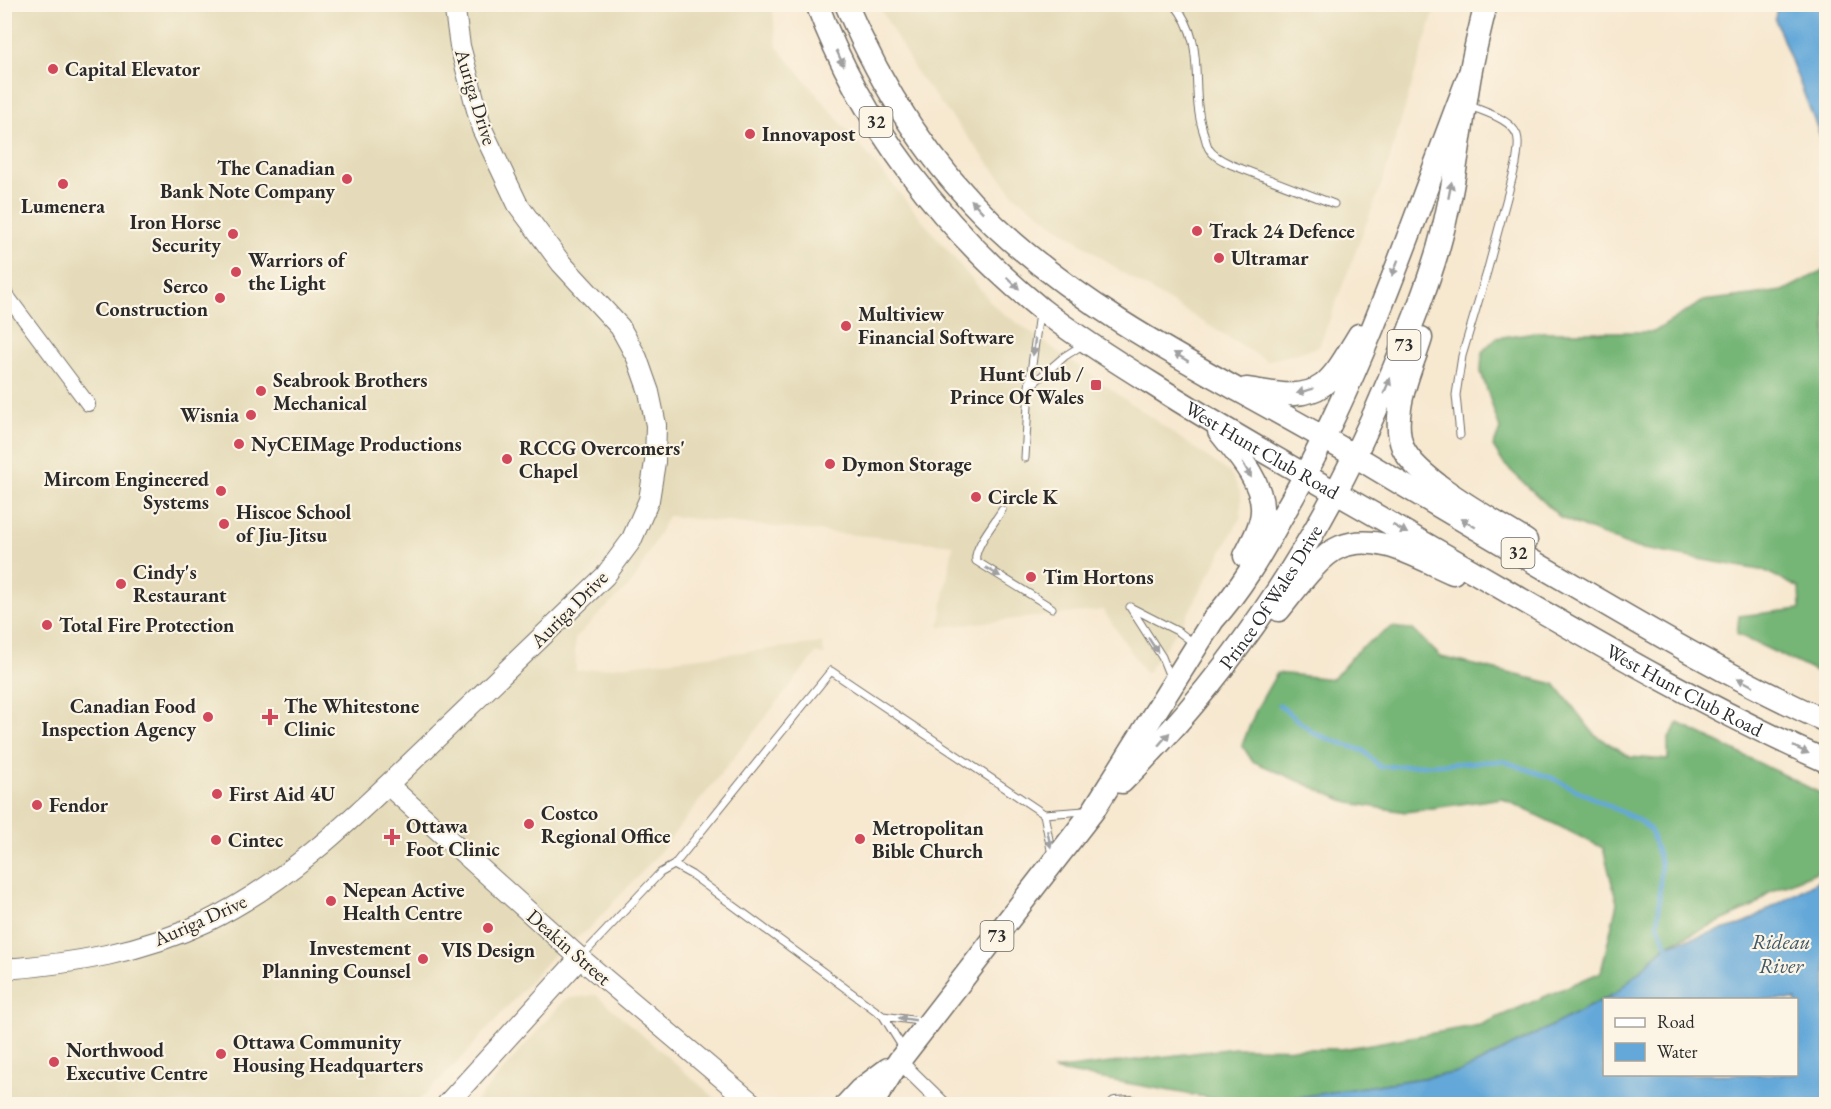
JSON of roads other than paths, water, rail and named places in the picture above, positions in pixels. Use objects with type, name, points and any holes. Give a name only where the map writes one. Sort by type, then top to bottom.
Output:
[{"type":"main road","name":"West Hunt Club Road","points":[[817,4],[850,80],[888,142],[913,177],[986,258],[1039,307],[1087,343],[1212,422],[1549,615],[1700,700],[1827,761]]},
{"type":"main road","name":"West Hunt Club Road","points":[[846,4],[864,46],[907,122],[938,164],[991,222],[1018,247],[1078,294],[1109,315],[1355,456],[1681,648],[1772,697],[1827,721]]},
{"type":"main road","name":"Prince Of Wales Drive","points":[[1093,811],[1151,753],[1239,648],[1305,546],[1355,456],[1403,347],[1438,248],[1470,73],[1486,4]]},
{"type":"main road","name":"Prince Of Wales Drive","points":[[872,1104],[902,1057],[1093,811],[1213,620],[1252,569],[1306,475],[1356,368],[1470,73]]},
{"type":"main road","points":[[1438,248],[1423,329],[1400,408],[1399,425],[1403,448],[1409,458],[1428,478],[1537,547],[1681,648]]},
{"type":"main road","points":[[1232,387],[1294,394],[1307,392],[1323,385],[1382,302]]},
{"type":"main road","points":[[1212,422],[1244,463],[1260,494],[1262,508],[1259,524],[1251,543],[1213,620]]},
{"type":"main road","points":[[1239,648],[1265,627],[1320,562],[1331,553],[1340,547],[1372,542],[1403,552],[1549,615]]},
{"type":"main road","points":[[1197,646],[1210,661],[1214,676],[1212,683]]},
{"type":"main road","name":"Prince Of Wales Drive","points":[[847,1104],[860,1090],[902,1057]]},
{"type":"street","name":"Auriga Drive","points":[[4,969],[52,965],[117,954],[205,922],[245,902],[270,885],[327,842],[388,785],[605,576],[631,541],[649,500],[655,462],[656,425],[649,392],[638,358],[620,327],[561,263],[518,205],[482,129],[460,46],[454,4]]},
{"type":"street","points":[[4,292],[88,404]]},
{"type":"street","name":"Deakin Street","points":[[388,785],[580,958],[753,1104]]},
{"type":"street","points":[[447,1104],[580,958]]},
{"type":"street","points":[[902,1057],[942,1104]]},
{"type":"street","points":[[1115,1104],[1132,1103]]},
{"type":"lane","points":[[1174,4],[1180,10],[1194,42],[1200,120],[1209,149],[1220,159],[1232,165],[1334,204]]},
{"type":"lane","points":[[1460,435],[1456,395],[1462,356],[1488,272],[1518,150],[1516,135],[1501,119],[1465,104]]},
{"type":"lane","points":[[1025,458],[1029,387],[1039,307]]},
{"type":"lane","points":[[1029,387],[1065,356],[1087,343]]},
{"type":"lane","points":[[1002,510],[978,547],[975,555],[976,561],[1052,608]]},
{"type":"lane","points":[[1173,685],[1162,657],[1130,607],[1179,632],[1197,646]]},
{"type":"lane","points":[[580,958],[660,873],[674,865],[831,671],[1044,814],[1093,811]]},
{"type":"lane","points":[[1044,814],[1054,863]]},
{"type":"lane","points":[[674,865],[692,875],[884,1016],[930,1022]]},
{"type":"lane","points":[[884,1016],[902,1057]]},
{"type":"water","points":[[1777,5],[1826,5],[1826,151],[1775,19]]},
{"type":"water","name":"Rideau River","points":[[1826,876],[1826,1104],[1254,1104],[1461,1072],[1603,1000],[1603,1076],[1798,1076],[1798,998],[1606,998],[1616,993],[1667,945],[1743,924]]},
{"type":"waterway","points":[[1279,705],[1315,734],[1364,751],[1380,767],[1503,761],[1552,778],[1636,819],[1650,829],[1661,864],[1658,925],[1667,945]]},
{"type":"place","name":"Capital Elevator","points":[[53,69]]},
{"type":"place","name":"Innovapost","points":[[750,134]]},
{"type":"place","name":"The Canadian Bank Note Company","points":[[347,179]]},
{"type":"place","name":"Lumenera","points":[[63,184]]},
{"type":"place","name":"Track 24 Defence","points":[[1197,231]]},
{"type":"place","name":"Iron Horse Security","points":[[233,234]]},
{"type":"place","name":"Ultramar","points":[[1219,258]]},
{"type":"place","name":"Warriors of the Light","points":[[236,272]]},
{"type":"place","name":"Serco Construction","points":[[220,298]]},
{"type":"place","name":"Multiview Financial Software","points":[[846,326]]},
{"type":"place","name":"Hunt Club / Prince Of Wales","points":[[1096,385]]},
{"type":"place","name":"Seabrook Brothers Mechanical","points":[[261,391]]},
{"type":"place","name":"Wisnia","points":[[251,415]]},
{"type":"place","name":"NyCEIMage Productions","points":[[239,444]]},
{"type":"place","name":"RCCG Overcomers' Chapel","points":[[507,459]]},
{"type":"place","name":"Dymon Storage","points":[[830,464]]},
{"type":"place","name":"Mircom Engineered Systems","points":[[221,491]]},
{"type":"place","name":"Circle K","points":[[976,497]]},
{"type":"place","name":"Hiscoe School of Jiu-Jitsu","points":[[224,524]]},
{"type":"place","name":"Tim Hortons","points":[[1031,577]]},
{"type":"place","name":"Cindy's Restaurant","points":[[121,584]]},
{"type":"place","name":"Total Fire Protection","points":[[47,625]]},
{"type":"place","name":"Canadian Food Inspection Agency","points":[[208,717]]},
{"type":"place","name":"The Whitestone Clinic","points":[[270,717]]},
{"type":"place","name":"First Aid 4U","points":[[217,794]]},
{"type":"place","name":"Fendor","points":[[37,805]]},
{"type":"place","name":"Costco Regional Office","points":[[529,824]]},
{"type":"place","name":"Ottawa Foot Clinic","points":[[392,837]]},
{"type":"place","name":"Metropolitan Bible Church","points":[[860,839]]},
{"type":"place","name":"Cintec","points":[[216,840]]},
{"type":"place","name":"Nepean Active Health Centre","points":[[331,901]]},
{"type":"place","name":"VIS Design","points":[[488,928]]},
{"type":"place","name":"Investement Planning Counsel","points":[[423,959]]},
{"type":"place","name":"Ottawa Community Housing Headquarters","points":[[221,1054]]},
{"type":"place","name":"Northwood Executive Centre","points":[[54,1062]]}]
